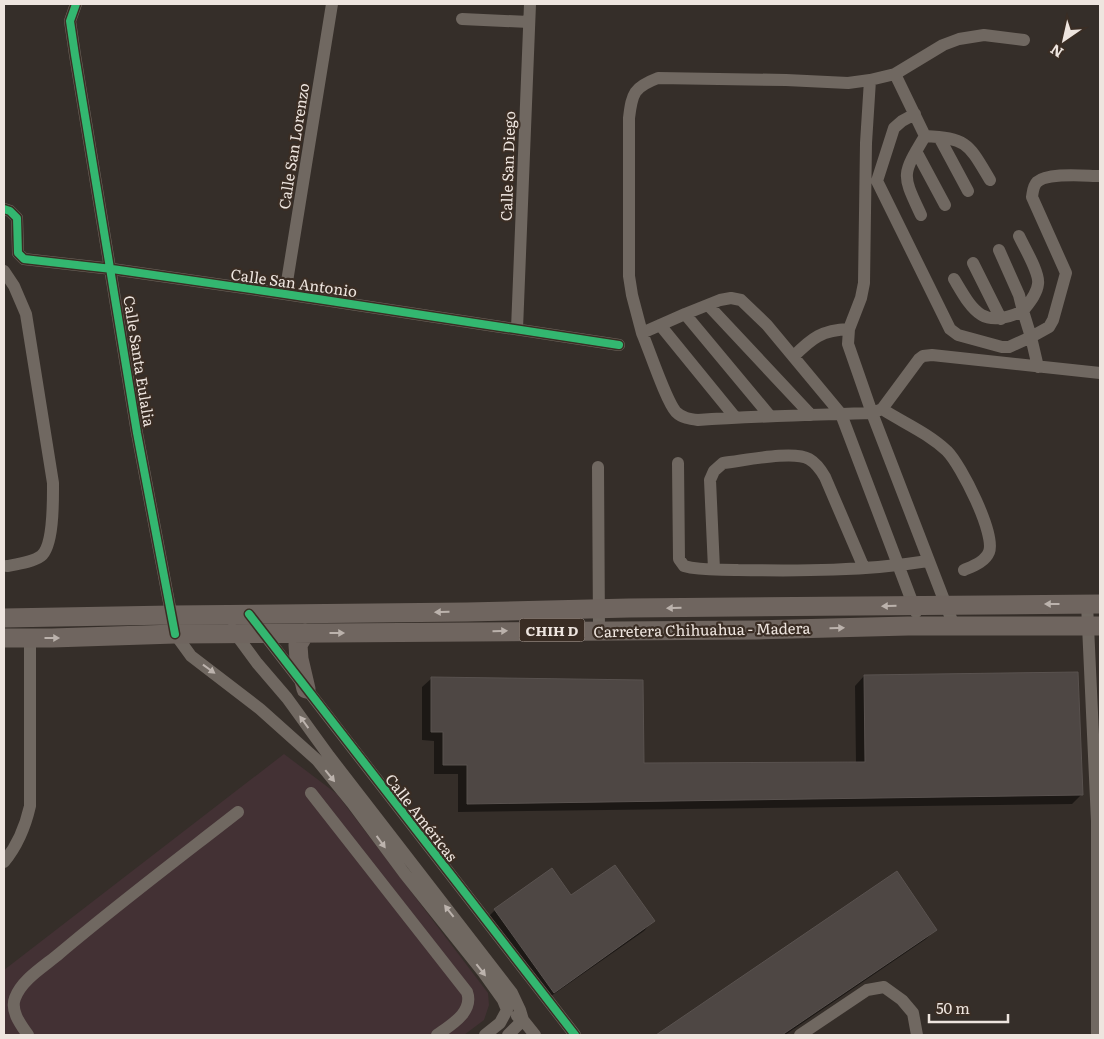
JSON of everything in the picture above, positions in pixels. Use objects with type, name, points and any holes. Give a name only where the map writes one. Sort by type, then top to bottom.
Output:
[{"type":"highway","name":"Carretera Chihuahua - Madera","points":[[4,618],[713,607],[1094,604]]},
{"type":"highway","points":[[713,607],[723,617],[723,625],[720,630]]},
{"type":"highway","points":[[756,630],[750,618],[757,608]]},
{"type":"highway","name":"Carretera Chihuahua - Madera","points":[[4,638],[175,634],[756,630],[921,626],[1094,626]]},
{"type":"highway","points":[[304,633],[298,645],[299,659],[306,689]]},
{"type":"street","points":[[66,4],[70,21]]},
{"type":"street","name":"Calle Santa Eulalia","points":[[76,4],[70,21],[112,269],[137,433],[175,634]]},
{"type":"street","name":"Calle San Lorenzo","points":[[286,294],[332,4]]},
{"type":"street","name":"Calle San Diego","points":[[517,329],[530,4]]},
{"type":"street","points":[[462,19],[529,22]]},
{"type":"street","points":[[964,570],[979,564],[990,550],[982,515],[959,467],[943,448],[928,436],[877,411],[698,420],[682,416],[676,412],[642,333],[629,276],[629,118],[631,100],[636,90],[658,78],[848,82],[870,80],[895,74],[943,45],[959,38],[984,35],[1024,40]]},
{"type":"street","points":[[895,74],[925,136]]},
{"type":"street","points":[[870,80],[866,143],[864,283],[861,298],[849,329],[848,344],[877,411],[928,560],[954,626]]},
{"type":"street","points":[[915,114],[902,120],[894,128],[877,181],[950,329],[958,335],[1002,348],[1014,346],[1049,327],[1066,278],[1064,268],[1032,197],[1033,188],[1043,178],[1100,176]]},
{"type":"street","points":[[925,136],[956,139],[965,144],[972,150],[990,180]]},
{"type":"street","points":[[921,215],[908,188],[906,177],[909,164],[925,136]]},
{"type":"street","points":[[939,137],[968,191]]},
{"type":"street","points":[[916,151],[945,206]]},
{"type":"street","name":"Calle San Antonio","points":[[4,209],[10,211],[17,218],[18,253],[21,258],[30,260],[112,269],[286,294],[619,345]]},
{"type":"street","points":[[954,278],[969,305],[976,312],[987,317],[1000,319],[1023,311],[1034,295],[1038,278],[1019,236]]},
{"type":"street","points":[[999,250],[1019,295],[1038,367]]},
{"type":"street","points":[[973,263],[1000,319]]},
{"type":"street","points":[[4,271],[14,286],[26,314],[53,498],[49,542],[43,555],[36,559],[7,566]]},
{"type":"street","points":[[642,333],[685,314],[731,298],[741,300],[768,325],[841,414],[921,626]]},
{"type":"street","points":[[708,305],[811,415]]},
{"type":"street","points":[[685,314],[770,416]]},
{"type":"street","points":[[660,325],[735,417]]},
{"type":"street","points":[[794,356],[813,338],[825,332],[849,329]]},
{"type":"street","points":[[877,411],[923,356],[932,355],[1100,373]]},
{"type":"street","points":[[714,570],[710,480],[714,471],[724,463],[795,454],[809,459],[820,468],[825,476],[864,568]]},
{"type":"street","points":[[678,462],[679,559],[682,564],[689,568],[808,571],[899,565],[928,560]]},
{"type":"street","points":[[598,467],[599,630]]},
{"type":"street","points":[[1094,604],[1097,1035]]},
{"type":"street","name":"Calle Américas","points":[[249,614],[575,1035]]},
{"type":"street","points":[[221,615],[257,663],[287,698],[329,756],[512,993],[520,1010],[522,1020]]},
{"type":"street","points":[[175,634],[191,656],[260,708],[317,760],[483,972],[503,1000],[507,1010],[522,1020],[535,1035]]},
{"type":"street","points":[[4,862],[21,837],[30,806],[30,638]]},
{"type":"street","points":[[311,793],[467,992],[469,1004],[466,1010],[437,1035]]},
{"type":"street","points":[[28,1035],[18,1022],[14,1010],[14,1000],[20,986],[72,942],[238,812]]},
{"type":"street","points":[[800,1035],[867,990],[884,987],[902,1000],[913,1013],[918,1035]]},
{"type":"street","points":[[485,1035],[500,1023],[507,1010]]},
{"type":"street","points":[[508,1035],[522,1020]]},
{"type":"shaded area","points":[[284,754],[337,794],[488,993],[489,1005],[484,1020],[464,1035],[4,1035],[4,970]]},
{"type":"building","points":[[1078,672],[1083,795],[467,804],[467,765],[443,765],[443,732],[431,732],[431,677],[643,680],[644,763],[865,762],[864,675]]},
{"type":"building","points":[[615,865],[655,921],[554,993],[494,909],[552,868],[571,895]]},
{"type":"building","points":[[897,871],[937,930],[782,1035],[656,1035]]},
{"type":"cycle path","points":[[76,4],[70,21],[75,55],[137,433],[175,634]]},
{"type":"cycle path","points":[[4,209],[10,211],[17,218],[18,253],[24,259],[112,269],[285,294],[619,345]]},
{"type":"cycle path","points":[[249,614],[575,1035]]}]
